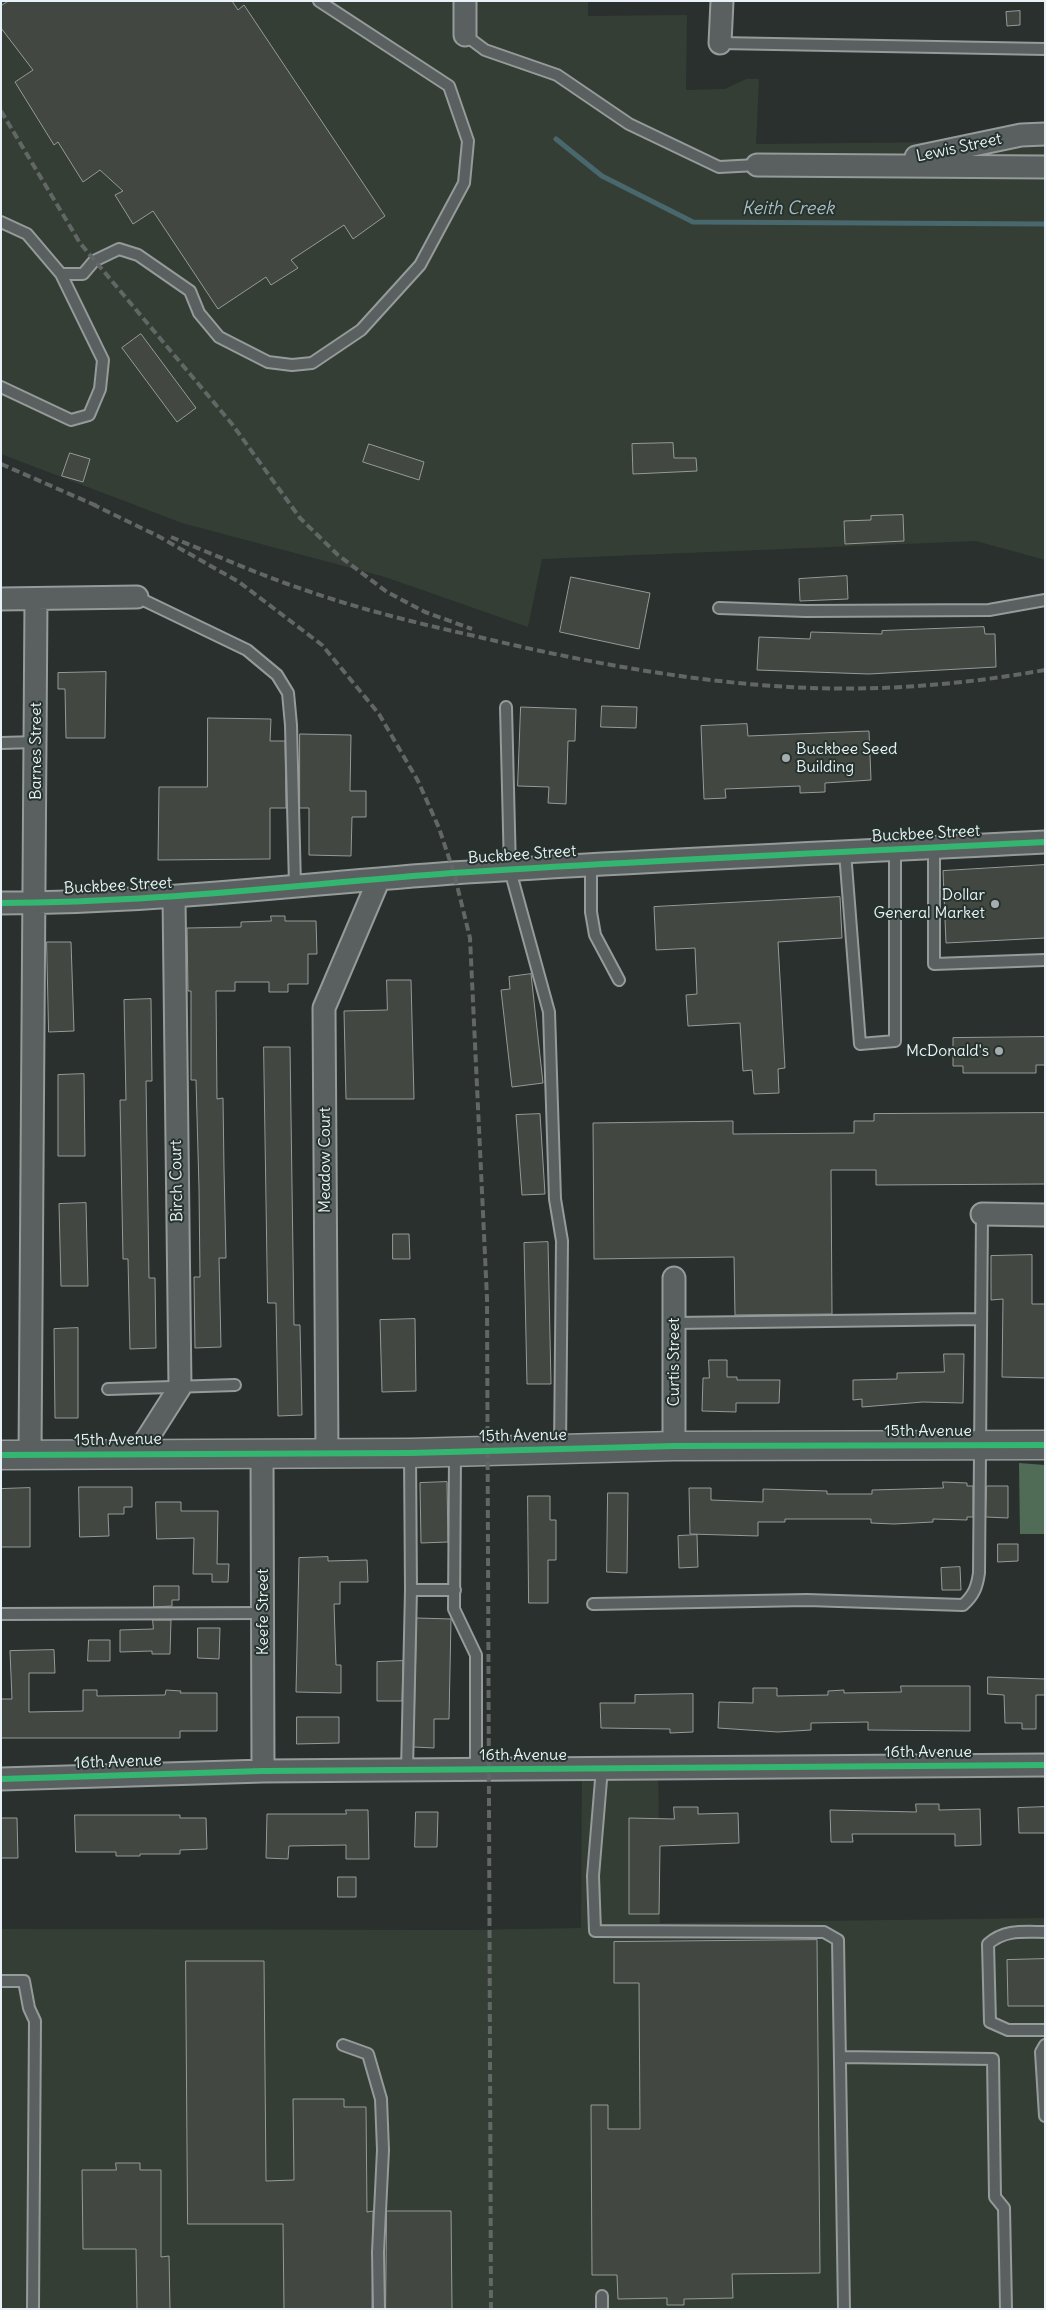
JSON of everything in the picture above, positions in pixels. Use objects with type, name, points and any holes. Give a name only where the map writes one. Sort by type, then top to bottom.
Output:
[{"type":"main road","name":"15th Avenue","points":[[1,1455],[410,1453],[674,1446],[1045,1445]]},
{"type":"street","points":[[465,1],[465,35]]},
{"type":"street","points":[[720,43],[722,1]]},
{"type":"street","name":"Lewis Street","points":[[875,166],[1022,135],[1045,134]]},
{"type":"street","name":"Lewis Street","points":[[757,165],[1045,167]]},
{"type":"street","points":[[1,598],[137,597]]},
{"type":"street","name":"Barnes Street","points":[[35,903],[36,599]]},
{"type":"street","name":"Buckbee Street","points":[[1,904],[174,897],[379,879],[591,865],[1045,842]]},
{"type":"street","name":"Meadow Court","points":[[327,1453],[324,1008],[379,879]]},
{"type":"street","name":"Birch Court","points":[[174,897],[180,1387]]},
{"type":"street","points":[[30,1454],[35,903]]},
{"type":"street","points":[[982,1214],[1045,1215]]},
{"type":"street","name":"Curtis Street","points":[[674,1278],[674,1446]]},
{"type":"street","points":[[138,1453],[180,1387]]},
{"type":"street","name":"Keefe Street","points":[[262,1453],[263,1771]]},
{"type":"street","name":"16th Avenue","points":[[1,1778],[263,1771],[1045,1764]]},
{"type":"lane","points":[[61,274],[83,274],[94,261],[119,249],[138,255],[190,291],[198,313],[219,337],[268,362],[292,365],[312,363],[362,330],[420,266],[464,183],[468,141],[449,86],[319,1]]},
{"type":"lane","points":[[465,35],[484,50],[556,75],[629,124],[719,167],[757,165]]},
{"type":"lane","points":[[720,43],[1045,49]]},
{"type":"lane","points":[[1,222],[28,234],[61,274],[102,360],[100,389],[89,415],[71,420],[1,386]]},
{"type":"lane","points":[[137,597],[247,650],[277,675],[288,693],[291,724],[296,886]]},
{"type":"lane","points":[[719,608],[806,611],[989,610],[1045,600]]},
{"type":"lane","points":[[506,707],[510,870],[549,1012],[555,1199],[562,1241],[560,1450]]},
{"type":"lane","points":[[1,742],[36,742]]},
{"type":"lane","points":[[934,848],[934,964],[1045,960]]},
{"type":"lane","points":[[845,852],[860,1044],[895,1041],[896,850]]},
{"type":"lane","points":[[591,865],[592,912],[595,935],[619,980]]},
{"type":"lane","points":[[593,1604],[807,1600],[963,1604],[972,1596],[977,1586],[979,1573],[982,1214]]},
{"type":"lane","points":[[674,1323],[980,1320]]},
{"type":"lane","points":[[108,1389],[235,1385]]},
{"type":"lane","points":[[455,1452],[454,1609],[476,1655],[476,1769]]},
{"type":"lane","points":[[407,1770],[410,1453]]},
{"type":"lane","points":[[410,1590],[455,1590]]},
{"type":"lane","points":[[1,1614],[263,1614]]},
{"type":"lane","points":[[602,1768],[593,1876],[595,1932],[824,1932],[838,1940],[840,1947],[844,2309]]},
{"type":"lane","points":[[1045,1932],[1010,1932],[997,1936],[988,1944],[990,2022],[1008,2030],[1045,2030]]},
{"type":"lane","points":[[1,1982],[24,1981],[29,2008],[35,2021],[33,2309]]},
{"type":"lane","points":[[1045,2045],[1041,2052],[1045,2116]]},
{"type":"lane","points":[[343,2046],[368,2054],[381,2098],[383,2150],[378,2252],[379,2309]]},
{"type":"lane","points":[[841,2057],[992,2059],[995,2197],[1004,2208],[1006,2309]]},
{"type":"lane","points":[[602,2296],[602,2309]]},
{"type":"shaded area","points":[[1,1],[588,1],[588,16],[687,15],[686,90],[725,89],[746,79],[759,79],[756,144],[1045,141],[1045,560],[976,541],[542,559],[528,627],[385,577],[182,523],[1,454]]},
{"type":"shaded area","points":[[582,1757],[658,1757],[660,1923],[1045,1918],[1045,2309],[1,2309],[1,1929],[468,1930],[581,1928]]},
{"type":"green space","points":[[1019,1463],[1045,1465],[1045,1534],[1020,1534]]},
{"type":"building","points":[[9,1],[232,1],[238,10],[244,5],[385,216],[353,239],[344,225],[291,260],[298,268],[271,285],[266,277],[218,309],[153,211],[133,224],[115,195],[123,191],[100,170],[83,182],[58,142],[54,145],[15,82],[33,70],[1,28],[1,6]]},
{"type":"building","points":[[1020,11],[1020,25],[1007,26],[1006,12]]},
{"type":"building","points":[[141,334],[196,408],[177,422],[122,348]]},
{"type":"building","points":[[673,443],[674,458],[696,458],[697,471],[633,474],[632,444]]},
{"type":"building","points":[[369,444],[424,462],[419,480],[363,462]]},
{"type":"building","points":[[70,453],[90,459],[83,482],[62,476]]},
{"type":"building","points":[[903,515],[904,541],[845,544],[844,521],[871,520],[871,516]]},
{"type":"building","points":[[847,576],[848,599],[800,601],[799,579]]},
{"type":"building","points":[[571,577],[650,593],[639,649],[560,632]]},
{"type":"building","points":[[984,627],[985,634],[995,634],[996,667],[869,674],[757,670],[759,637],[810,639],[811,632],[882,634],[882,631]]},
{"type":"building","points":[[106,672],[105,738],[66,738],[65,689],[58,689],[58,673]]},
{"type":"building","points":[[602,706],[637,707],[636,728],[601,727]]},
{"type":"building","points":[[521,707],[576,709],[575,741],[568,741],[566,804],[548,803],[549,787],[518,786]]},
{"type":"building","points":[[208,718],[271,719],[270,741],[285,741],[286,808],[270,808],[270,859],[158,860],[159,787],[207,787]]},
{"type":"building","name":"Buckbee Seed Building","points":[[747,724],[748,736],[869,731],[871,780],[825,783],[825,792],[800,793],[800,786],[725,789],[726,798],[704,799],[701,726]]},
{"type":"building","points":[[300,734],[351,735],[350,791],[366,791],[366,817],[352,817],[351,856],[309,855],[309,808],[300,808]]},
{"type":"building","name":"Dollar General Market","points":[[1045,865],[1045,938],[946,943],[943,871]]},
{"type":"building","points":[[840,897],[842,938],[778,942],[785,1068],[778,1069],[779,1093],[754,1094],[752,1070],[743,1071],[740,1023],[688,1026],[686,995],[697,994],[695,948],[656,950],[654,907]]},
{"type":"building","points":[[271,916],[285,916],[285,921],[316,921],[317,954],[308,954],[308,984],[288,984],[288,992],[269,992],[269,982],[235,982],[235,991],[216,991],[217,1099],[223,1098],[226,1258],[219,1258],[221,1347],[195,1348],[194,1277],[200,1277],[199,1188],[196,1080],[191,1080],[191,991],[188,991],[187,928],[241,927],[241,922],[271,921]]},
{"type":"building","points":[[47,942],[71,942],[74,1031],[49,1032]]},
{"type":"building","points":[[531,974],[543,1083],[512,1087],[501,990],[510,989],[509,977]]},
{"type":"building","points":[[387,980],[411,980],[414,1099],[346,1099],[344,1011],[387,1010]]},
{"type":"building","points":[[151,999],[152,1081],[146,1081],[149,1278],[155,1278],[156,1348],[130,1349],[128,1259],[123,1259],[120,1100],[126,1100],[124,1000]]},
{"type":"building","name":"McDonald's","points":[[1045,1037],[1045,1065],[1036,1065],[1036,1073],[963,1073],[963,1066],[953,1066],[953,1038]]},
{"type":"building","points":[[264,1047],[290,1047],[294,1325],[300,1325],[302,1415],[278,1416],[276,1303],[268,1303]]},
{"type":"building","points":[[84,1074],[85,1156],[58,1156],[58,1075]]},
{"type":"building","points":[[1045,1113],[1045,1184],[876,1185],[876,1170],[831,1170],[832,1314],[735,1315],[734,1257],[594,1259],[593,1123],[733,1121],[733,1134],[854,1133],[854,1121],[874,1121],[874,1114]]},
{"type":"building","points":[[540,1114],[545,1194],[522,1195],[516,1115]]},
{"type":"building","points":[[86,1203],[88,1286],[61,1286],[59,1204]]},
{"type":"building","points":[[393,1234],[409,1234],[410,1259],[393,1259]]},
{"type":"building","points":[[548,1242],[551,1384],[527,1384],[524,1243]]},
{"type":"building","points":[[1032,1255],[1032,1304],[1045,1304],[1045,1378],[1002,1377],[1003,1299],[991,1300],[991,1256]]},
{"type":"building","points":[[415,1319],[416,1391],[382,1392],[380,1320]]},
{"type":"building","points":[[78,1328],[78,1418],[55,1418],[54,1329]]},
{"type":"building","points":[[944,1354],[964,1354],[963,1403],[923,1402],[862,1407],[862,1399],[853,1400],[853,1380],[897,1379],[897,1373],[944,1372]]},
{"type":"building","points":[[709,1360],[727,1360],[727,1377],[737,1377],[737,1380],[780,1380],[779,1403],[736,1403],[736,1412],[702,1411],[703,1378],[709,1378]]},
{"type":"building","points":[[447,1482],[448,1542],[421,1543],[420,1483]]},
{"type":"building","points":[[943,1482],[967,1483],[967,1486],[973,1486],[973,1517],[967,1517],[967,1520],[933,1519],[933,1522],[894,1524],[871,1523],[871,1519],[785,1519],[785,1522],[758,1522],[758,1536],[690,1534],[689,1488],[711,1488],[711,1500],[763,1502],[763,1489],[827,1491],[827,1494],[872,1494],[872,1490],[943,1488]]},
{"type":"building","points":[[987,1486],[1008,1486],[1008,1518],[986,1517]]},
{"type":"building","points":[[79,1487],[132,1487],[132,1507],[124,1507],[124,1514],[108,1514],[109,1536],[80,1537]]},
{"type":"building","points":[[30,1488],[30,1547],[1,1547],[1,1489]]},
{"type":"building","points":[[608,1493],[628,1493],[627,1573],[607,1572]]},
{"type":"building","points":[[528,1496],[550,1496],[550,1520],[556,1520],[556,1560],[548,1560],[548,1603],[529,1603]]},
{"type":"building","points":[[156,1502],[181,1502],[181,1511],[218,1511],[217,1564],[229,1564],[228,1582],[212,1582],[212,1574],[193,1574],[194,1538],[157,1539]]},
{"type":"building","points":[[697,1535],[698,1567],[679,1568],[678,1536]]},
{"type":"building","points":[[998,1544],[1018,1544],[1018,1561],[998,1562]]},
{"type":"building","points":[[328,1557],[328,1561],[367,1560],[368,1582],[340,1582],[340,1604],[334,1604],[336,1665],[341,1665],[341,1693],[296,1692],[299,1558]]},
{"type":"building","points":[[960,1567],[961,1590],[942,1590],[941,1568]]},
{"type":"building","points":[[154,1586],[179,1586],[179,1600],[172,1600],[172,1606],[154,1607]]},
{"type":"building","points":[[417,1618],[451,1619],[449,1719],[434,1719],[434,1748],[414,1747]]},
{"type":"building","points":[[153,1620],[171,1620],[170,1654],[152,1654],[152,1651],[120,1652],[120,1630],[153,1629]]},
{"type":"building","points":[[198,1628],[220,1628],[219,1659],[198,1658]]},
{"type":"building","points":[[89,1640],[110,1640],[110,1661],[88,1661]]},
{"type":"building","points":[[54,1650],[55,1673],[29,1673],[29,1712],[83,1711],[83,1690],[97,1690],[97,1696],[165,1695],[166,1690],[181,1691],[180,1693],[217,1693],[217,1731],[180,1731],[180,1738],[1,1738],[1,1699],[12,1699],[10,1651]]},
{"type":"building","points":[[403,1661],[402,1701],[377,1701],[377,1662]]},
{"type":"building","points":[[988,1677],[1045,1679],[1045,1695],[1036,1695],[1036,1729],[1022,1729],[1022,1723],[1005,1723],[1004,1695],[988,1694]]},
{"type":"building","points":[[901,1686],[970,1686],[970,1731],[868,1730],[868,1722],[811,1723],[811,1730],[778,1732],[718,1728],[719,1702],[753,1703],[753,1688],[777,1688],[777,1696],[828,1695],[828,1691],[844,1690],[844,1693],[901,1692]]},
{"type":"building","points":[[693,1694],[693,1732],[670,1733],[670,1729],[601,1728],[600,1703],[635,1703],[635,1695]]},
{"type":"building","points":[[297,1717],[339,1717],[339,1743],[297,1744]]},
{"type":"building","points":[[916,1804],[939,1804],[939,1810],[980,1809],[981,1845],[955,1846],[955,1834],[852,1834],[853,1842],[831,1842],[830,1810],[916,1812]]},
{"type":"building","points":[[674,1807],[698,1807],[698,1814],[738,1813],[739,1843],[660,1846],[659,1914],[629,1914],[629,1818],[674,1819]]},
{"type":"building","points":[[1045,1807],[1045,1833],[1019,1833],[1018,1808]]},
{"type":"building","points":[[346,1810],[368,1810],[369,1859],[346,1859],[346,1845],[289,1846],[288,1859],[266,1858],[267,1814],[346,1814]]},
{"type":"building","points":[[416,1812],[438,1812],[437,1847],[415,1847]]},
{"type":"building","points":[[75,1815],[180,1815],[180,1818],[206,1818],[207,1849],[180,1850],[180,1854],[140,1854],[140,1856],[116,1856],[116,1852],[76,1852]]},
{"type":"building","points":[[1,1818],[17,1818],[18,1858],[1,1858]]},
{"type":"building","points":[[338,1877],[356,1877],[356,1897],[338,1897]]},
{"type":"building","points":[[817,1940],[820,2273],[732,2274],[733,2298],[684,2299],[684,2305],[667,2305],[667,2298],[618,2299],[617,2275],[592,2275],[591,2105],[608,2105],[608,2129],[640,2129],[639,1983],[614,1983],[614,1942]]},
{"type":"building","points":[[1045,1959],[1045,2006],[1008,2006],[1007,1960]]},
{"type":"building","points":[[186,1961],[264,1961],[266,2181],[294,2180],[293,2099],[344,2099],[344,2107],[366,2107],[367,2212],[373,2211],[372,2309],[284,2309],[283,2224],[188,2224]]},
{"type":"building","points":[[116,2163],[140,2163],[140,2170],[161,2170],[161,2257],[169,2256],[170,2309],[137,2309],[136,2249],[83,2249],[82,2170],[116,2170]]},
{"type":"building","points":[[387,2211],[451,2211],[452,2309],[386,2309]]},
{"type":"waterway","name":"Keith Creek","points":[[556,139],[602,176],[693,222],[1045,224]]},
{"type":"railway","points":[[1,111],[80,243],[232,424],[300,518],[338,555],[387,592],[425,612],[472,629]]},
{"type":"railway","points":[[1,464],[97,506]]},
{"type":"railway","points":[[92,504],[158,536],[239,582],[322,645],[379,714],[418,781],[439,828],[454,873],[470,938],[487,1298],[491,2309]]},
{"type":"railway","points":[[171,537],[288,584],[370,610],[555,654],[672,675],[750,684],[853,689],[982,680],[1045,670]]},
{"type":"cycle path","points":[[1,903],[114,900],[526,868],[1045,842]]},
{"type":"cycle path","points":[[1,1455],[410,1453],[674,1446],[1045,1445]]},
{"type":"cycle path","points":[[1,1779],[263,1771],[1045,1765]]},
{"type":"place","name":"Buckbee Seed Building","points":[[786,758]]},
{"type":"place","name":"Dollar General Market","points":[[995,904]]},
{"type":"place","name":"McDonald's","points":[[999,1051]]}]
